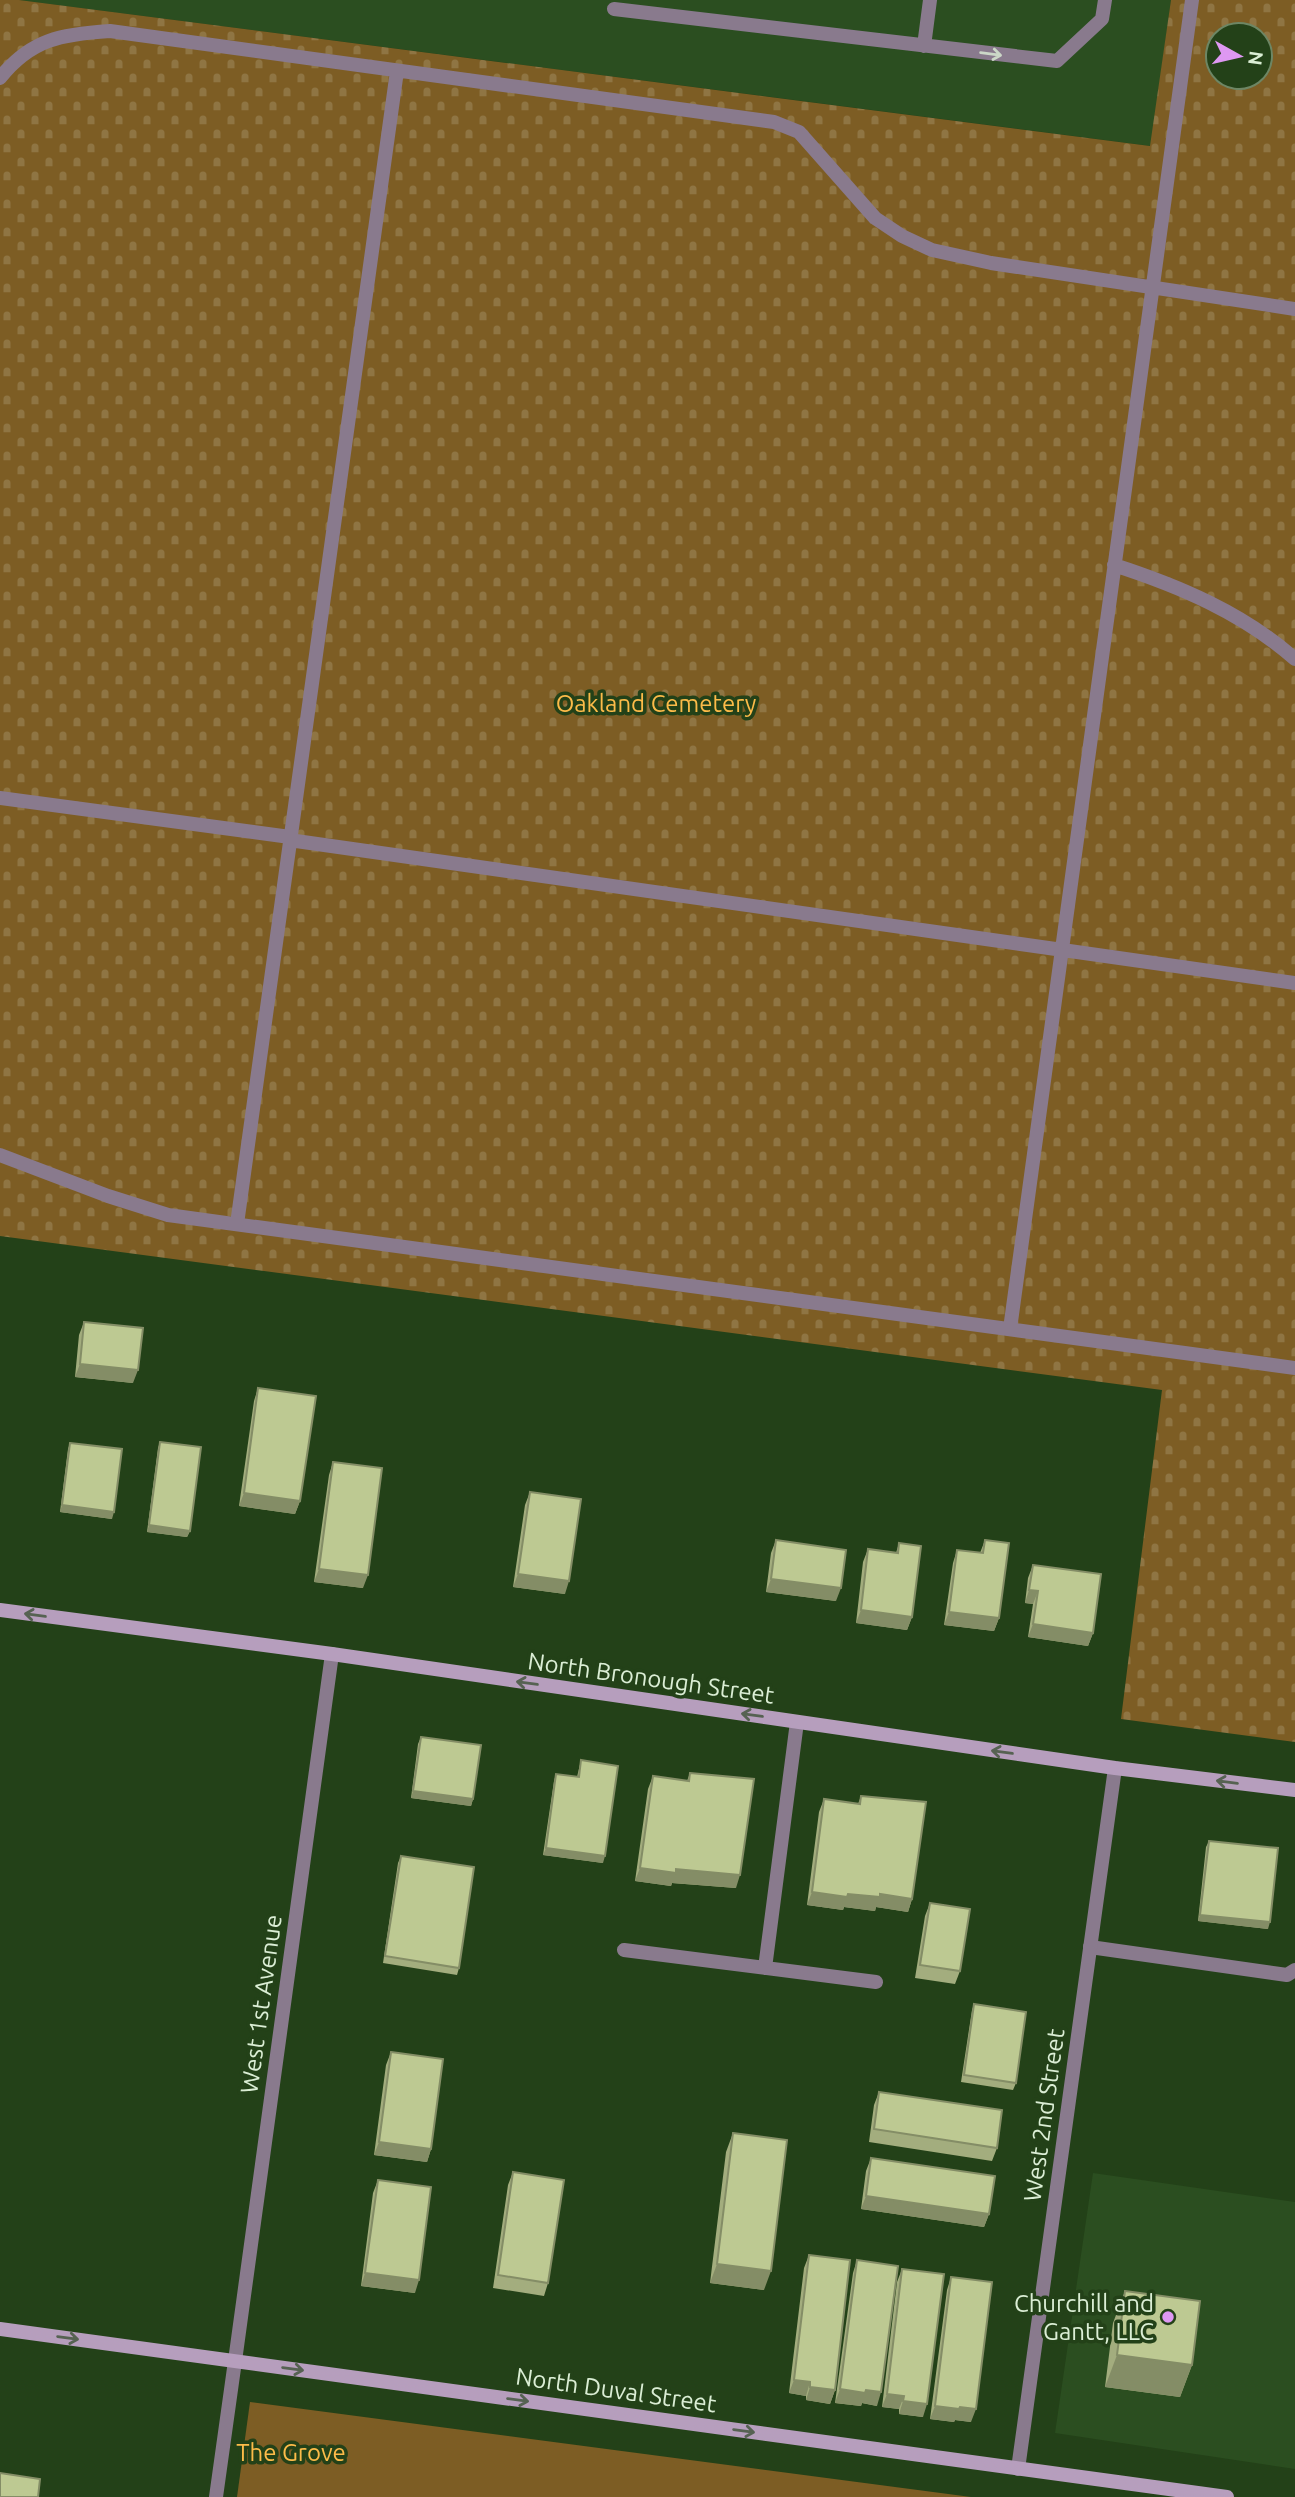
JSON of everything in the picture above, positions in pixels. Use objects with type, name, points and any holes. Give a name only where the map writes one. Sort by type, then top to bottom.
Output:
[{"type":"main road","name":"North Bronough Street","points":[[0,1610],[332,1654],[1115,1768],[1295,1790]]},
{"type":"main road","name":"North Duval Street","points":[[0,2329],[1227,2497]]},
{"type":"street","points":[[924,46],[930,0]]},
{"type":"street","points":[[614,9],[1057,61],[1102,19],[1105,0]]},
{"type":"street","points":[[1010,1329],[1192,0]]},
{"type":"street","points":[[0,78],[36,44],[74,34],[110,31],[774,122],[799,132],[875,218],[902,236],[932,250],[991,263],[1295,309]]},
{"type":"street","points":[[237,1224],[397,71]]},
{"type":"street","points":[[1114,565],[1167,582],[1221,609],[1269,635],[1295,659]]},
{"type":"street","points":[[0,798],[1295,983]]},
{"type":"street","points":[[0,1155],[108,1196],[168,1214],[1295,1368]]},
{"type":"street","name":"West 1st Avenue","points":[[216,2497],[332,1654]]},
{"type":"street","points":[[765,1968],[797,1722]]},
{"type":"street","name":"West 2nd Street","points":[[1018,2469],[1115,1768]]},
{"type":"street","points":[[1090,1947],[1287,1975],[1295,1970]]},
{"type":"street","points":[[624,1950],[876,1982]]},
{"type":"shaded area","points":[[19,0],[1171,0],[1151,146]]},
{"type":"shaded area","name":"Churchill and Gantt, LLC","points":[[1093,2173],[1295,2202],[1295,2469],[1055,2433]]},
{"type":"green space","name":"Oakland Cemetery","points":[[0,0],[19,0],[1150,146],[1171,0],[1295,0],[1295,1742],[1121,1719],[1162,1390],[0,1236]]},
{"type":"green space","name":"The Grove","points":[[250,2402],[971,2497],[237,2497]]},
{"type":"building","points":[[84,1322],[143,1328],[138,1370],[80,1364]]},
{"type":"building","points":[[258,1388],[316,1396],[300,1501],[244,1493]]},
{"type":"building","points":[[160,1442],[201,1447],[190,1531],[149,1525]]},
{"type":"building","points":[[70,1443],[122,1449],[114,1512],[62,1505]]},
{"type":"building","points":[[333,1462],[382,1468],[368,1575],[319,1569]]},
{"type":"building","points":[[530,1492],[581,1499],[569,1581],[518,1574]]},
{"type":"building","points":[[776,1540],[846,1550],[841,1588],[771,1579]]},
{"type":"building","points":[[985,1540],[1009,1543],[999,1618],[949,1612],[957,1550],[983,1553]]},
{"type":"building","points":[[899,1543],[921,1546],[912,1617],[861,1610],[868,1549],[898,1553]]},
{"type":"building","points":[[1033,1565],[1101,1574],[1093,1633],[1033,1624],[1038,1591],[1029,1590]]},
{"type":"building","points":[[421,1737],[481,1745],[473,1799],[413,1791]]},
{"type":"building","points":[[581,1760],[618,1766],[605,1856],[546,1848],[556,1774],[579,1777]]},
{"type":"building","points":[[690,1773],[754,1779],[740,1875],[676,1869],[676,1873],[640,1868],[653,1776],[689,1781]]},
{"type":"building","points":[[861,1796],[926,1802],[912,1899],[880,1894],[880,1897],[848,1894],[847,1897],[812,1892],[824,1799],[860,1804]]},
{"type":"building","points":[[1209,1841],[1278,1848],[1270,1922],[1200,1915]]},
{"type":"building","points":[[401,1856],[474,1867],[459,1968],[385,1956]]},
{"type":"building","points":[[930,1903],[970,1909],[960,1971],[920,1965]]},
{"type":"building","points":[[974,2004],[1026,2012],[1016,2083],[964,2075]]},
{"type":"building","points":[[391,2052],[443,2059],[431,2149],[379,2142]]},
{"type":"building","points":[[879,2092],[1002,2110],[997,2148],[874,2129]]},
{"type":"building","points":[[733,2133],[787,2140],[771,2271],[717,2264]]},
{"type":"building","points":[[871,2158],[995,2176],[989,2214],[866,2196]]},
{"type":"building","points":[[513,2172],[564,2180],[548,2283],[498,2275]]},
{"type":"building","points":[[378,2180],[431,2187],[419,2280],[365,2273]]},
{"type":"building","points":[[809,2255],[850,2260],[835,2390],[810,2387],[810,2382],[794,2380]]},
{"type":"building","points":[[857,2260],[898,2266],[881,2392],[866,2390],[865,2393],[840,2389]]},
{"type":"building","points":[[902,2269],[944,2274],[927,2404],[903,2401],[904,2396],[887,2394]]},
{"type":"building","points":[[951,2277],[992,2282],[976,2409],[935,2406]]},
{"type":"building","points":[[1125,2291],[1200,2301],[1192,2365],[1117,2355]]},
{"type":"building","points":[[0,2473],[40,2479],[38,2497],[0,2497]]},
{"type":"place","name":"Churchill and Gantt, LLC","points":[[1168,2317]]}]
